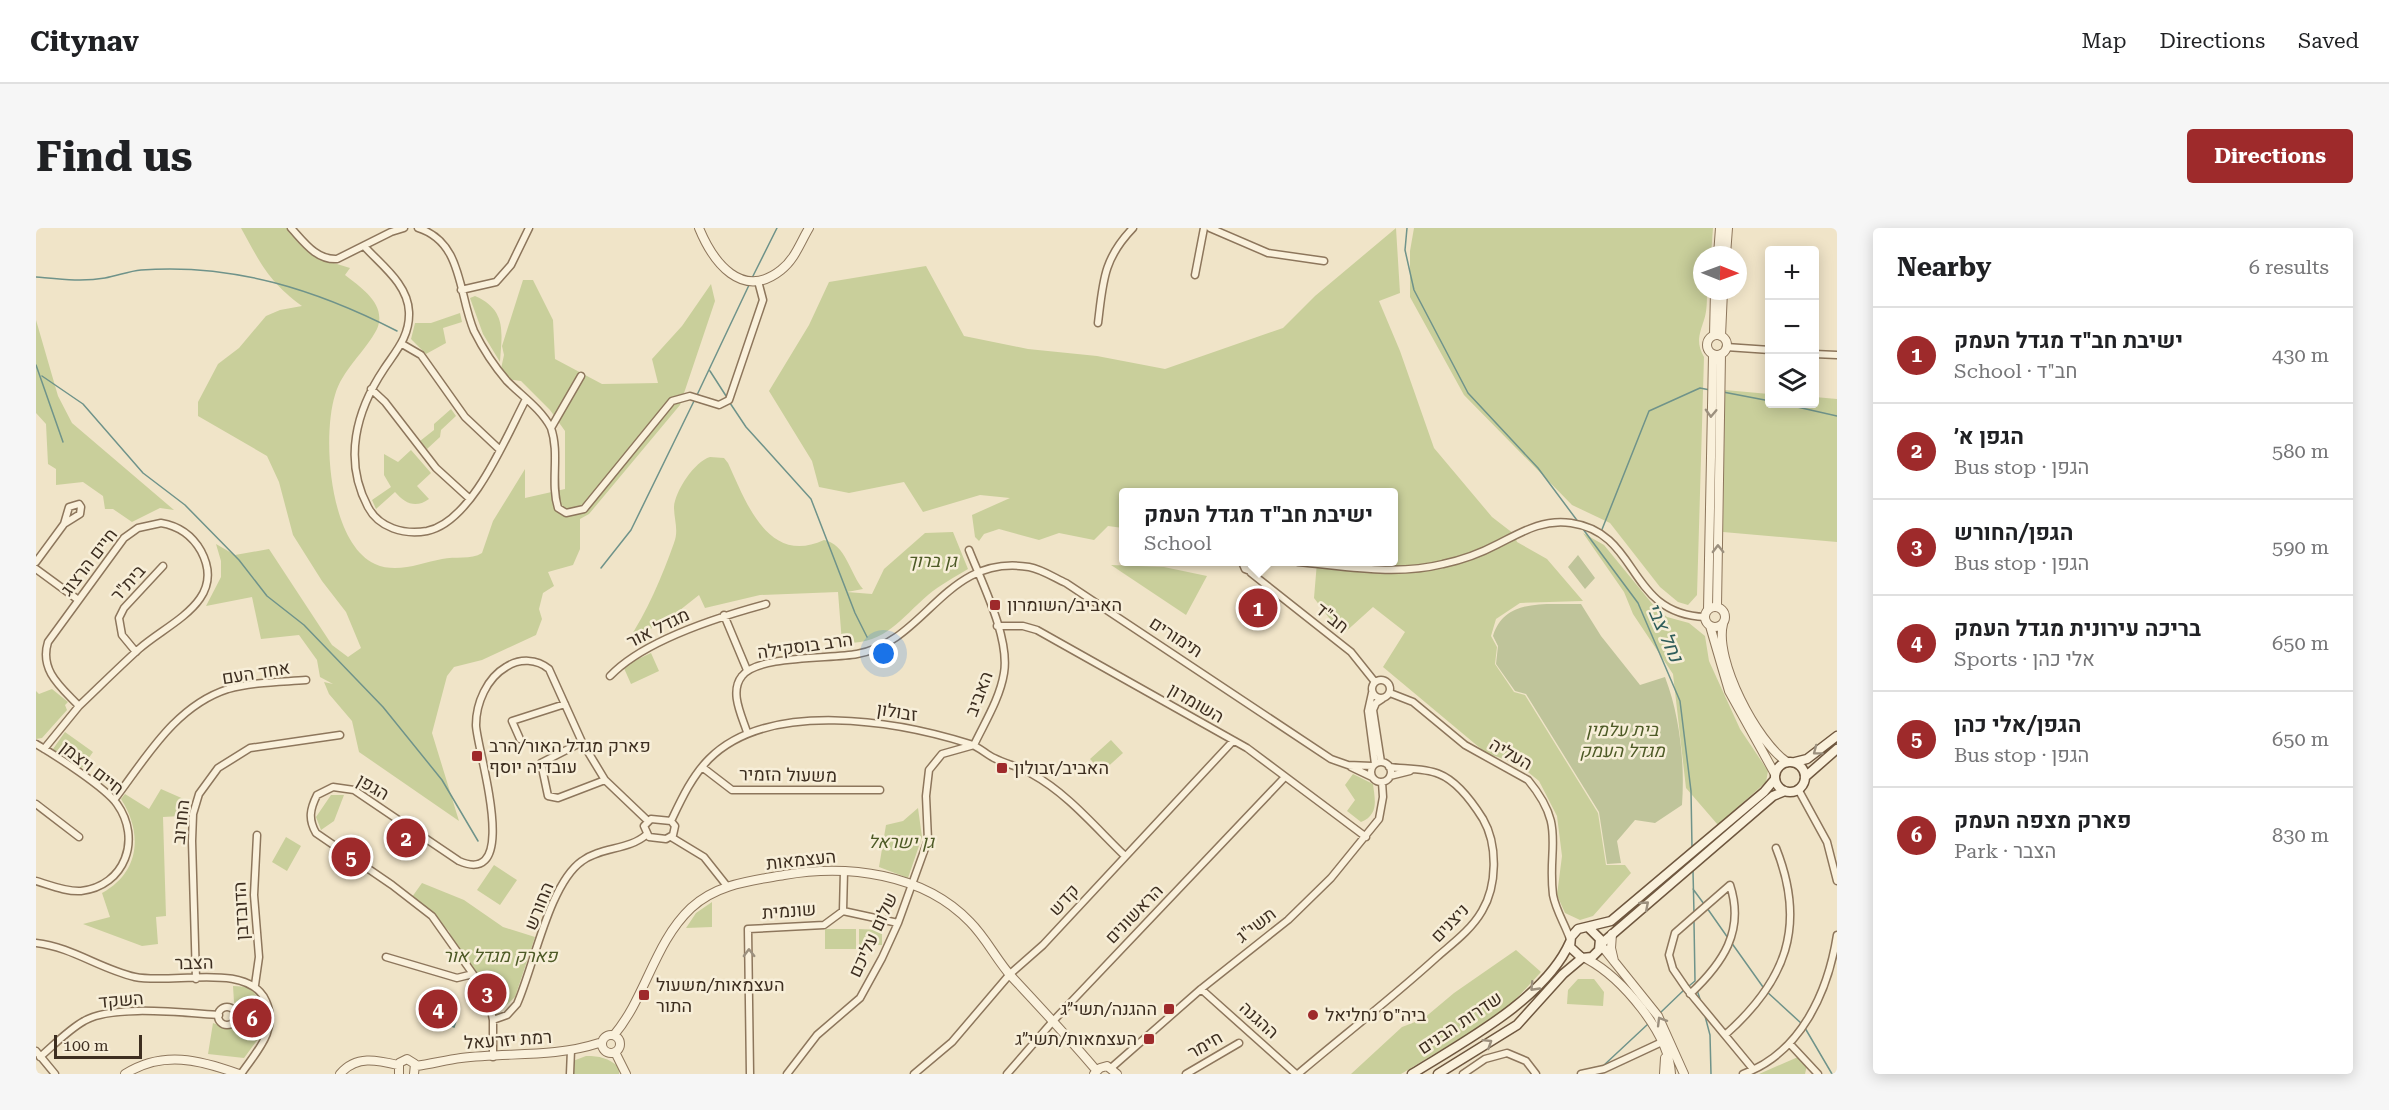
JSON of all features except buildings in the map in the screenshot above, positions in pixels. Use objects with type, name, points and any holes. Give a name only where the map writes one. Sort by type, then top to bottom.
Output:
[{"type":"main road","points":[[1837,736],[1807,759],[1779,766],[1764,792],[1611,921],[1574,933],[1570,941],[1573,952],[1584,959],[1596,954],[1601,944],[1612,934],[1773,795],[1798,789],[1805,777],[1837,749]]},
{"type":"main road","points":[[1791,762],[1802,768],[1805,777]]},
{"type":"main road","points":[[1775,776],[1785,791]]},
{"type":"main road","points":[[1585,928],[1598,934],[1601,944]]},
{"type":"main road","name":"שדרות הבנים","points":[[1412,1074],[1508,1014],[1556,965],[1570,941]]},
{"type":"main road","name":"שדרות הבנים","points":[[1438,1074],[1517,1025],[1563,974],[1584,959]]},
{"type":"street","points":[[291,228],[317,255],[324,259],[337,259],[404,228]]},
{"type":"street","points":[[418,228],[437,236],[447,246],[470,319],[483,346],[507,380],[543,415],[551,428],[556,448],[555,499],[558,508],[566,513],[584,508],[672,401],[690,396],[719,405],[729,400],[764,300],[758,281]]},
{"type":"street","points":[[461,290],[496,282],[511,265],[529,228]]},
{"type":"street","points":[[699,228],[711,253],[727,272],[741,279],[758,281],[781,270],[796,254],[809,228]]},
{"type":"street","points":[[1098,323],[1107,266],[1115,246],[1133,228]]},
{"type":"street","points":[[1195,275],[1204,228]]},
{"type":"street","points":[[1210,228],[1268,253],[1324,261]]},
{"type":"street","points":[[1719,246],[1720,228]]},
{"type":"street","points":[[1727,246],[1728,228]]},
{"type":"street","points":[[364,246],[400,285],[407,300],[408,326],[402,344],[371,389],[358,417],[354,454],[361,491],[375,518],[395,529],[412,532],[432,530],[457,514],[470,499],[526,399]]},
{"type":"street","points":[[1716,300],[1718,336],[1726,347]]},
{"type":"street","points":[[1717,354],[1706,345],[1718,336],[1722,300]]},
{"type":"street","points":[[402,344],[421,355],[465,417],[499,449]]},
{"type":"street","points":[[1765,350],[1726,347],[1717,354],[1707,614],[1729,691],[1775,776]]},
{"type":"street","points":[[1717,354],[1717,607],[1725,614],[1722,646],[1745,707],[1776,753],[1791,762]]},
{"type":"street","points":[[1819,354],[1837,356]]},
{"type":"street","points":[[551,428],[581,376]]},
{"type":"street","points":[[371,389],[385,402],[428,459],[470,499]]},
{"type":"street","name":"חיים הרצוג","points":[[44,749],[79,706],[136,652],[190,611],[201,598],[206,581],[206,563],[190,536],[176,527],[161,523],[138,528],[117,546],[52,636],[46,654],[47,665],[53,678],[79,706]]},
{"type":"street","points":[[1353,566],[1397,570],[1433,567],[1479,553],[1529,528],[1546,523],[1568,523],[1591,529],[1608,539],[1621,551],[1644,588],[1658,603],[1679,613],[1707,614],[1717,607]]},
{"type":"street","points":[[36,562],[64,524]]},
{"type":"street","name":"האביב","points":[[969,550],[1004,649],[1005,670],[1000,690],[974,745]]},
{"type":"street","name":"בית\"ר","points":[[136,652],[122,634],[118,618],[164,566]]},
{"type":"street","name":"חב\"ד","points":[[1244,566],[1351,652],[1375,682]]},
{"type":"street","points":[[1251,573],[1262,566]]},
{"type":"street","points":[[1263,566],[1266,583]]},
{"type":"street","name":"תימורים","points":[[977,571],[1000,567],[1030,567],[1066,583],[1331,759],[1382,782]]},
{"type":"street","points":[[36,569],[77,599]]},
{"type":"street","name":"הרב בוסקילה","points":[[747,732],[736,688],[747,670],[780,662],[856,654],[882,647],[904,633],[954,585],[977,571]]},
{"type":"street","name":"מגדל אור","points":[[610,676],[623,662],[688,630],[724,615],[766,604]]},
{"type":"street","points":[[724,615],[747,670]]},
{"type":"street","points":[[1710,626],[1718,627],[1723,624]]},
{"type":"street","name":"השומרון","points":[[997,626],[1023,626],[1037,630],[1247,748],[1284,778],[1366,837]]},
{"type":"street","name":"הגפן","points":[[493,1057],[493,1020],[490,1005],[472,974],[432,916],[392,885],[316,833],[311,825],[312,805],[324,790],[342,787],[354,790],[459,861],[471,865],[480,863],[491,851],[494,837],[476,726],[480,703],[492,679],[509,665],[534,662],[549,669],[582,742],[605,780],[648,821]]},
{"type":"street","name":"אחד העם","points":[[114,800],[172,725],[200,702],[228,689],[246,685],[306,680]]},
{"type":"street","points":[[1372,777],[1376,764],[1373,710],[1376,703],[1390,693],[1385,681],[1375,682],[1368,711],[1376,764]]},
{"type":"street","points":[[1372,693],[1382,699]]},
{"type":"street","name":"העליה","points":[[1390,693],[1413,702],[1465,745],[1528,780],[1536,789],[1547,808],[1553,830],[1553,891],[1570,941]]},
{"type":"street","points":[[520,739],[512,721],[565,704]]},
{"type":"street","name":"זבולון","points":[[671,821],[702,767],[721,748],[747,732],[766,726],[786,724],[885,723],[974,745],[1049,785],[1124,855]]},
{"type":"street","name":"החרוב","points":[[196,979],[192,841],[193,814],[199,794],[218,768],[250,748],[340,735]]},
{"type":"street","name":"קדש","points":[[914,1074],[952,1042],[1010,975],[1043,945],[1124,855],[1233,741]]},
{"type":"street","points":[[582,742],[541,764],[548,796],[558,798],[605,780]]},
{"type":"street","name":"חיים ויצמן","points":[[36,744],[114,800],[130,830],[129,844],[117,871],[94,888],[78,891],[36,882]]},
{"type":"street","name":"שלום עליכם","points":[[787,1074],[817,1035],[860,998],[898,923],[928,840],[926,796],[929,770],[942,754],[974,745]]},
{"type":"street","points":[[1376,764],[1389,767],[1390,776],[1382,782]]},
{"type":"street","name":"תימורים","points":[[1348,765],[1376,764]]},
{"type":"street","name":"משעול הזמיר","points":[[702,767],[725,786],[739,791],[880,790]]},
{"type":"street","name":"ניצנים","points":[[1297,1074],[1414,978],[1469,927],[1483,909],[1490,889],[1493,866],[1492,845],[1486,825],[1476,808],[1439,774],[1389,767]]},
{"type":"street","name":"ניצנים","points":[[1390,776],[1413,770]]},
{"type":"street","name":"הראשונים","points":[[1007,1074],[1054,1020],[1284,778]]},
{"type":"street","name":"תשי\"ג","points":[[1114,1071],[1201,989],[1288,920],[1331,879],[1379,819],[1383,797],[1382,782]]},
{"type":"street","points":[[1798,789],[1827,842],[1837,881]]},
{"type":"street","points":[[36,804],[79,837]]},
{"type":"street","points":[[671,837],[675,829],[671,821],[648,821],[644,829],[646,835],[651,838],[671,837],[704,857],[728,886]]},
{"type":"street","name":"הדובדבן","points":[[255,985],[259,964],[254,895],[257,835]]},
{"type":"street","name":"החורש","points":[[493,1020],[507,1015],[517,1004],[554,901],[573,867],[587,857],[635,842],[646,835]]},
{"type":"street","points":[[1725,1035],[1760,1001],[1781,965],[1787,946],[1791,918],[1790,889],[1776,848]]},
{"type":"street","points":[[844,871],[843,911],[898,923]]},
{"type":"street","name":"העצמאות","points":[[614,1035],[632,1011],[674,927],[698,903],[728,886],[805,872],[844,871],[875,874],[912,885],[951,904],[970,922],[1010,975],[1054,1020],[1095,1072]]},
{"type":"street","points":[[1690,994],[1716,967],[1730,943],[1736,911],[1730,885],[1682,926],[1671,940],[1670,962],[1690,994],[1753,1070]]},
{"type":"street","name":"שונמית","points":[[750,1074],[748,929],[824,925],[843,911]]},
{"type":"street","points":[[1560,917],[1585,928]]},
{"type":"street","points":[[1612,934],[1611,948],[1617,968]]},
{"type":"street","points":[[1743,1074],[1770,1061],[1790,1044],[1822,990],[1836,950],[1837,935]]},
{"type":"street","name":"הצבר","points":[[36,943],[66,949],[137,977],[196,979],[229,977],[255,985]]},
{"type":"street","points":[[1601,944],[1617,968],[1658,1016],[1684,1074]]},
{"type":"street","points":[[386,957],[457,978],[472,974]]},
{"type":"street","points":[[1584,959],[1624,989],[1651,1021],[1663,1044],[1671,1074]]},
{"type":"street","points":[[125,1074],[151,1062],[181,1058],[240,1074],[267,1035],[270,1025],[268,1005],[255,985]]},
{"type":"street","name":"ההגנה","points":[[1201,989],[1297,1074]]},
{"type":"street","name":"השקד","points":[[38,1054],[84,1021],[103,1014],[145,1012],[219,1015]]},
{"type":"street","points":[[614,1035],[620,1045],[615,1052],[606,1052],[602,1045],[604,1038],[614,1035]]},
{"type":"street","name":"חימר","points":[[1186,1074],[1239,1042]]},
{"type":"street","name":"רמת יזרעאל","points":[[399,1070],[407,1059],[415,1070],[462,1058],[571,1050],[599,1043],[602,1045]]},
{"type":"street","points":[[1581,1074],[1604,1070],[1663,1044]]},
{"type":"street","points":[[1663,1044],[1664,1074]]},
{"type":"street","points":[[1790,1044],[1818,1074]]},
{"type":"street","points":[[570,1074],[571,1050]]},
{"type":"street","points":[[615,1052],[626,1074]]},
{"type":"street","points":[[1463,1074],[1485,1059],[1507,1053],[1526,1061],[1536,1074]]},
{"type":"street","points":[[38,1054],[55,1074]]},
{"type":"street","points":[[340,1074],[352,1063],[361,1060],[399,1070]]},
{"type":"street","points":[[1095,1072],[1103,1066],[1114,1071]]},
{"type":"green space","points":[[241,228],[293,228],[324,260],[350,268],[345,275],[372,298],[379,312],[377,329],[338,386],[331,413],[329,436],[333,487],[348,535],[360,552],[375,564],[383,567],[409,567],[482,553],[493,521],[525,469],[525,498],[565,489],[565,431],[550,410],[521,381],[499,378],[504,355],[502,346],[523,280],[533,280],[553,320],[555,359],[602,384],[658,383],[652,359],[682,326],[711,284],[715,301],[680,405],[589,514],[580,519],[580,549],[573,565],[548,572],[554,586],[543,593],[539,609],[542,619],[536,635],[482,660],[454,667],[447,676],[432,733],[459,821],[359,752],[352,721],[329,694],[324,682],[333,684],[320,677],[317,660],[299,635],[261,639],[252,597],[206,606],[221,577],[221,561],[216,544],[235,555],[269,549],[332,645],[348,657],[361,648],[346,612],[322,581],[293,535],[279,482],[267,456],[198,416],[198,402],[218,364],[239,348],[266,316],[280,310],[302,306],[273,280]]},
{"type":"green space","points":[[1396,228],[1400,293],[1379,301],[1400,351],[1434,448],[1492,517],[1514,534],[1517,542],[1547,559],[1583,601],[1520,603],[1496,619],[1491,636],[1497,647],[1495,664],[1514,692],[1525,695],[1598,813],[1606,865],[1625,865],[1631,873],[1593,916],[1580,920],[1565,913],[1557,895],[1562,856],[1557,816],[1539,781],[1518,764],[1486,753],[1383,667],[1405,632],[1373,607],[1342,635],[1314,598],[1317,566],[1398,566],[1398,488],[1119,488],[1119,527],[1108,526],[1094,540],[1059,533],[1039,540],[999,529],[984,534],[979,541],[975,537],[972,515],[1010,498],[980,495],[923,512],[904,482],[849,493],[819,487],[812,461],[769,391],[809,325],[829,282],[926,266],[964,336],[1028,349],[1097,356],[1165,369],[1283,328],[1315,296]]},
{"type":"green space","points":[[1414,228],[1713,228],[1712,246],[1693,246],[1693,300],[1707,300],[1699,339],[1704,357],[1697,595],[1688,605],[1678,602],[1660,587],[1610,523],[1572,505],[1464,395],[1410,297],[1410,251]]},
{"type":"green space","points":[[475,296],[493,308],[498,315],[501,332],[500,362],[483,334],[470,298]]},
{"type":"green space","points":[[460,313],[462,322],[443,328],[446,343],[426,354],[411,339],[415,323],[431,323]]},
{"type":"green space","points":[[36,320],[58,396],[72,423],[174,510],[160,508],[132,522],[113,509],[105,509],[103,496],[83,482],[56,485],[56,469],[48,464],[46,424],[36,413]]},
{"type":"green space","points":[[1725,390],[1765,394],[1765,408],[1819,408],[1819,397],[1837,399],[1837,542],[1723,532]]},
{"type":"green space","points":[[451,409],[456,416],[441,430],[440,437],[427,449],[420,441],[434,430],[434,424]]},
{"type":"green space","points":[[411,450],[431,473],[417,486],[429,499],[419,504],[410,503],[395,492],[376,509],[372,500],[391,487],[384,475],[384,454],[398,462]]},
{"type":"green space","name":"גן ברוך","points":[[710,457],[724,458],[728,463],[752,511],[762,526],[774,537],[788,544],[805,546],[824,540],[838,547],[863,589],[847,592],[872,594],[884,569],[925,533],[953,532],[968,569],[933,591],[890,629],[870,640],[857,643],[842,643],[838,592],[760,595],[705,608],[699,595],[670,618],[627,642],[654,594],[674,543],[676,529],[674,507],[678,493],[692,470]]},
{"type":"green space","points":[[1583,533],[1604,545],[1654,606],[1667,617],[1689,623],[1705,636],[1709,661],[1740,729],[1768,771],[1766,782],[1718,825],[1686,788],[1673,674],[1633,614],[1624,592]]},
{"type":"green space","points":[[1578,555],[1595,578],[1585,589],[1568,567]]},
{"type":"green space","points":[[1111,565],[1164,567],[1207,576],[1186,615]]},
{"type":"green space","name":"בית עלמין מגדל העמק","points":[[1541,604],[1581,604],[1601,636],[1640,685],[1665,677],[1678,724],[1683,773],[1682,805],[1655,823],[1635,820],[1617,841],[1621,863],[1607,864],[1599,812],[1526,694],[1515,691],[1496,664],[1498,646],[1493,636],[1499,623],[1507,615],[1517,609]]},
{"type":"green space","points":[[651,653],[659,671],[631,684],[623,666]]},
{"type":"green space","points":[[52,689],[68,702],[65,705],[67,710],[42,738],[36,739],[36,691],[39,694]]},
{"type":"green space","points":[[65,732],[93,752],[81,769],[53,749]]},
{"type":"green space","points":[[1111,740],[1123,753],[1102,772],[1090,759]]},
{"type":"green space","points":[[1353,774],[1373,784],[1375,801],[1373,811],[1367,819],[1361,822],[1347,811],[1355,800],[1345,785]]},
{"type":"green space","points":[[161,789],[186,800],[181,816],[163,817],[166,916],[156,917],[158,944],[142,946],[83,924],[110,917],[102,893],[115,884],[131,863],[135,838],[133,825],[121,799],[125,794],[149,809]]},
{"type":"green space","points":[[331,795],[344,795],[334,821],[321,830],[316,817]]},
{"type":"green space","name":"גן ישראל","points":[[918,808],[922,837],[908,878],[879,867],[886,825],[903,821]]},
{"type":"green space","points":[[286,837],[301,846],[287,871],[272,862]]},
{"type":"green space","points":[[494,865],[517,880],[500,905],[477,890]]},
{"type":"green space","name":"פארק מגדל אור","points":[[422,883],[464,900],[503,927],[535,937],[515,997],[496,1015],[490,999],[454,945],[449,931],[412,897]]},
{"type":"green space","points":[[712,902],[712,927],[686,928],[696,913]]},
{"type":"green space","points":[[825,929],[856,929],[856,949],[825,949]]},
{"type":"green space","points":[[859,929],[882,930],[882,945],[859,945]]},
{"type":"green space","points":[[1516,950],[1541,972],[1504,1012],[1401,1074],[1351,1074],[1402,1027],[1423,1019],[1454,993]]},
{"type":"green space","points":[[1578,979],[1594,979],[1604,992],[1603,1006],[1567,1004],[1568,990]]},
{"type":"green space","points":[[233,986],[250,987],[263,1008],[265,1016],[263,1031],[244,1058],[208,1054],[213,1023],[229,1029],[239,1024],[241,1013],[234,1002]]},
{"type":"green space","points":[[586,1056],[611,1061],[619,1067],[619,1074],[573,1074],[573,1061]]},
{"type":"green space","points":[[1798,1057],[1808,1061],[1805,1074],[1759,1074]]},
{"type":"water","points":[[431,996],[445,1001],[443,1006],[459,1012],[454,1027],[424,1016]]},
{"type":"waterway","points":[[752,278],[777,228]]},
{"type":"waterway","name":"נחל צבי","points":[[1407,228],[1405,250],[1414,290],[1468,393],[1538,468],[1579,523]]},
{"type":"waterway","points":[[36,277],[88,280],[136,271],[175,269],[241,275],[274,282],[336,303],[397,331]]},
{"type":"waterway","points":[[697,395],[750,283]]},
{"type":"waterway","points":[[36,365],[63,442]]},
{"type":"waterway","points":[[710,371],[728,399]]},
{"type":"waterway","points":[[42,376],[83,404],[143,473],[185,505],[239,560],[267,596],[304,625],[383,707],[442,780],[478,841]]},
{"type":"waterway","points":[[1601,532],[1649,411],[1700,388],[1710,390]]},
{"type":"waterway","points":[[1723,392],[1765,400]]},
{"type":"waterway","points":[[601,568],[631,530],[695,399]]},
{"type":"waterway","points":[[730,403],[746,427],[811,499],[855,613],[867,637]]},
{"type":"waterway","points":[[1802,408],[1837,416]]},
{"type":"waterway","name":"נחל צבי","points":[[1583,529],[1638,603],[1680,701],[1691,791],[1692,848]]},
{"type":"waterway","name":"נחל צבי","points":[[1693,871],[1694,914]]},
{"type":"waterway","points":[[1693,889],[1704,904]]},
{"type":"waterway","points":[[1707,908],[1728,938]]},
{"type":"waterway","name":"נחל צבי","points":[[1689,986],[1695,981],[1694,922]]},
{"type":"waterway","points":[[1731,942],[1763,987]]},
{"type":"waterway","name":"נחל צבי","points":[[1660,1013],[1685,989]]},
{"type":"waterway","points":[[1697,990],[1701,1002]]},
{"type":"waterway","points":[[1766,991],[1802,1024]]},
{"type":"waterway","points":[[1705,1016],[1710,1035],[1711,1074]]},
{"type":"waterway","name":"נחל צבי","points":[[1603,1066],[1648,1024]]},
{"type":"waterway","points":[[1805,1028],[1832,1074]]},
{"type":"place","name":"האביב/השומרון","points":[[995,605]]},
{"type":"place","name":"ישיבת חב\"ד מגדל העמק","points":[[1258,608]]},
{"type":"place","name":"פארק מגדל האור/הרב עובדיה יוסף","points":[[477,756]]},
{"type":"place","name":"האביב/זבולון","points":[[1002,768]]},
{"type":"place","name":"הגפן א׳","points":[[406,838]]},
{"type":"place","name":"הגפן/אלי כהן","points":[[351,857]]},
{"type":"place","name":"הגפן/החורש","points":[[487,993]]},
{"type":"place","name":"העצמאות/משעול התור","points":[[644,995]]},
{"type":"place","name":"בריכה עירונית מגדל העמק","points":[[438,1009]]},
{"type":"place","name":"ההגנה/תשי״ג","points":[[1169,1009]]},
{"type":"place","name":"ביה\"ס נחליאל","points":[[1313,1015]]},
{"type":"place","name":"פארק מצפה העמק","points":[[252,1018]]},
{"type":"place","name":"העצמאות/תשי״ג","points":[[1149,1039]]}]
